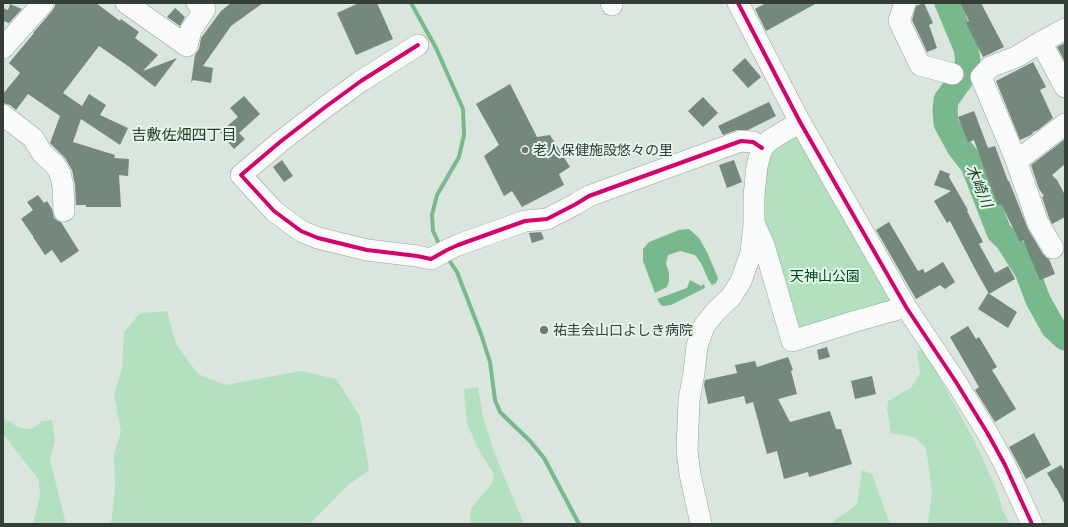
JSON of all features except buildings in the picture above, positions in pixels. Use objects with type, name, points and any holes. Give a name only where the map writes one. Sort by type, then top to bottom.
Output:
[{"type":"street","points":[[3,48],[42,3]]},
{"type":"street","points":[[126,3],[187,46],[191,30],[206,5]]},
{"type":"street","points":[[738,3],[800,122],[906,306],[956,382],[1005,464],[1032,524]]},
{"type":"street","points":[[905,3],[899,21],[920,65],[953,74]]},
{"type":"street","points":[[1053,248],[1038,223],[1016,160],[981,77],[990,67],[1016,57],[1065,29]]},
{"type":"street","points":[[1041,42],[1065,87]]},
{"type":"street","points":[[418,45],[361,81],[324,108],[240,175],[274,211],[301,231],[318,238],[367,250],[431,259],[458,245],[525,221],[547,219],[589,196],[741,141],[752,142],[762,148]]},
{"type":"street","points":[[3,115],[33,138],[42,154],[55,164],[60,173],[63,186],[64,211]]},
{"type":"street","points":[[701,524],[690,474],[687,451],[689,400],[697,346],[704,326],[716,311],[731,297],[741,281],[751,253],[757,166],[762,148],[770,140],[800,122]]},
{"type":"street","points":[[1016,160],[1065,124]]},
{"type":"street","points":[[754,224],[764,245],[792,341],[856,320],[906,306]]},
{"type":"green space","name":"天神山公園","points":[[792,137],[805,139],[894,303],[795,335],[758,223],[763,156]]},
{"type":"green space","points":[[167,311],[176,344],[198,374],[226,385],[301,371],[336,379],[360,416],[369,470],[347,486],[310,524],[111,524],[115,488],[114,453],[121,432],[114,394],[122,370],[124,332],[140,313]]},
{"type":"green space","points":[[924,349],[976,444],[998,493],[1002,509],[1010,524],[928,524],[932,491],[926,448],[914,437],[891,433],[887,409],[888,401],[911,388],[920,373],[917,351]]},
{"type":"green space","points":[[478,387],[483,417],[494,452],[524,524],[470,524],[471,509],[492,483],[494,474],[479,450],[467,424],[464,389]]},
{"type":"green space","points":[[3,418],[20,428],[32,429],[42,421],[52,420],[55,440],[50,460],[66,524],[33,524],[40,497],[39,480],[3,434]]},
{"type":"green space","points":[[862,470],[872,474],[890,524],[833,524],[834,521],[857,504]]},
{"type":"shaded area","points":[[689,229],[699,238],[707,252],[718,278],[716,283],[712,285],[701,263],[695,255],[680,251],[668,255],[666,264],[669,273],[669,281],[667,287],[655,293],[643,261],[643,249],[649,242],[679,230]]},
{"type":"shaded area","points":[[690,280],[701,286],[704,284],[705,288],[671,305],[661,305],[657,299],[687,288]]},
{"type":"waterway","points":[[411,3],[436,48],[463,109],[464,135],[459,157],[437,195],[432,215],[433,231],[440,246]]},
{"type":"waterway","name":"木崎川","points":[[947,3],[966,48],[968,61],[962,78],[946,100],[946,123],[959,147],[973,165],[999,232],[1008,241],[1027,271],[1038,300],[1053,327],[1065,338]]},
{"type":"waterway","points":[[447,257],[457,272],[481,334],[490,362],[495,400],[500,412],[530,441],[544,458],[579,524]]},
{"type":"cycle path","points":[[738,3],[800,122],[906,307],[956,382],[988,434],[1005,465],[1032,524]]},
{"type":"cycle path","points":[[418,45],[361,81],[324,108],[241,175],[274,211],[301,231],[318,238],[367,250],[431,259],[458,245],[525,221],[547,219],[589,196],[741,141],[753,142],[762,148]]},
{"type":"place","name":"老人保健施設悠々の里","points":[[525,150]]},
{"type":"place","name":"祐圭会山口よしき病院","points":[[544,330]]},
{"type":"district","name":"吉敷佐畑四丁目","points":[[184,135]]}]
